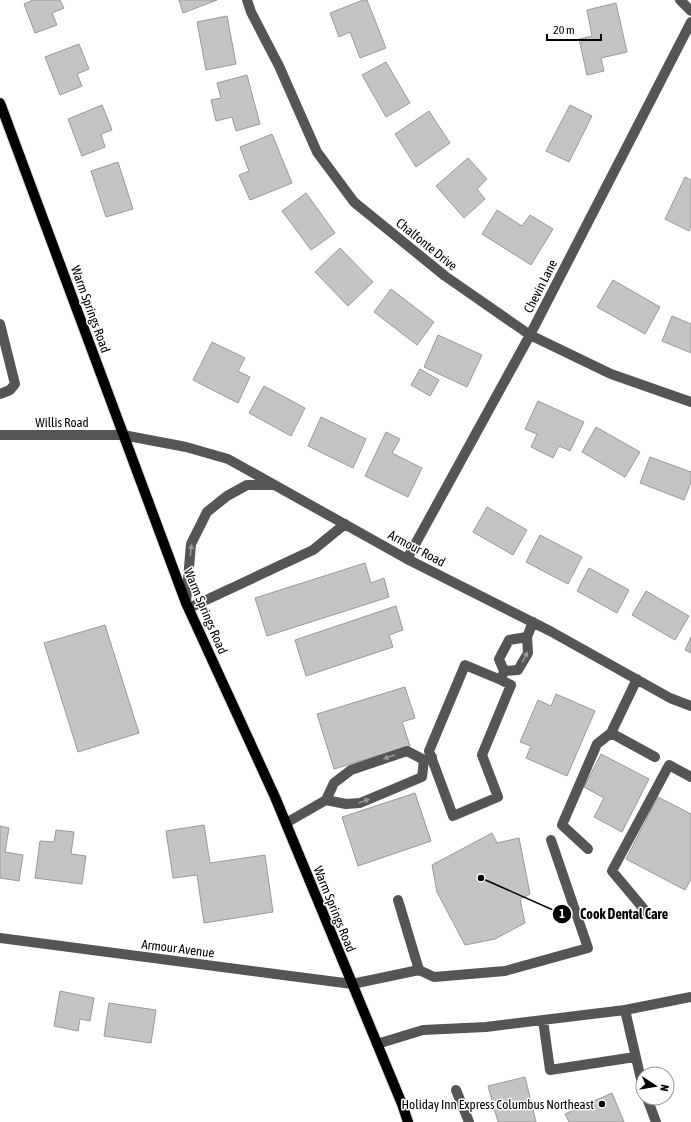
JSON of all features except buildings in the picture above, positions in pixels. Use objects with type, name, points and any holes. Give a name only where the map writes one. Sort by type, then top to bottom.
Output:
[{"type":"main road","name":"Warm Springs Road","points":[[0,102],[5,127],[188,605],[286,823],[402,1104],[408,1122]]},
{"type":"street","name":"Chalfonte Drive","points":[[247,0],[279,66],[317,152],[354,202],[445,276],[530,334],[612,374],[691,402]]},
{"type":"street","points":[[680,0],[691,11]]},
{"type":"street","name":"Chevin Lane","points":[[407,559],[530,334],[691,22]]},
{"type":"street","points":[[0,324],[3,349],[16,384],[10,390],[0,394]]},
{"type":"street","name":"Willis Road","points":[[0,435],[124,435]]},
{"type":"street","name":"Armour Road","points":[[124,435],[186,447],[228,459],[407,559],[533,622],[670,698],[691,706]]},
{"type":"street","points":[[274,485],[247,485],[227,496],[207,512],[191,544],[188,605],[313,550],[344,524]]},
{"type":"street","points":[[502,676],[518,670],[528,653],[527,637],[533,622]]},
{"type":"street","points":[[502,676],[499,659],[509,640],[527,637]]},
{"type":"street","points":[[286,823],[326,800],[334,783],[351,770],[407,751],[428,758],[453,816],[498,797],[482,755],[511,685],[502,676],[465,665],[429,751],[428,758],[422,777],[360,802],[346,804],[326,800]]},
{"type":"street","points":[[588,849],[562,825],[597,744],[611,733],[636,679]]},
{"type":"street","points":[[611,733],[655,757]]},
{"type":"street","points":[[648,914],[612,871],[669,765],[691,777]]},
{"type":"street","points":[[398,900],[418,970],[434,976],[505,971],[588,948],[551,840]]},
{"type":"street","name":"Armour Avenue","points":[[0,938],[352,984],[418,970]]},
{"type":"street","points":[[377,1044],[423,1030],[486,1027],[625,1010],[691,997]]},
{"type":"street","points":[[625,1010],[637,1066]]},
{"type":"street","points":[[543,1020],[550,1070],[635,1057]]},
{"type":"street","points":[[456,1090],[469,1122]]},
{"type":"street","points":[[650,1106],[656,1122]]},
{"type":"place","name":"Cook Dental Care","points":[[481,878]]},
{"type":"place","name":"Holiday Inn Express Columbus Northeast","points":[[602,1104]]}]
